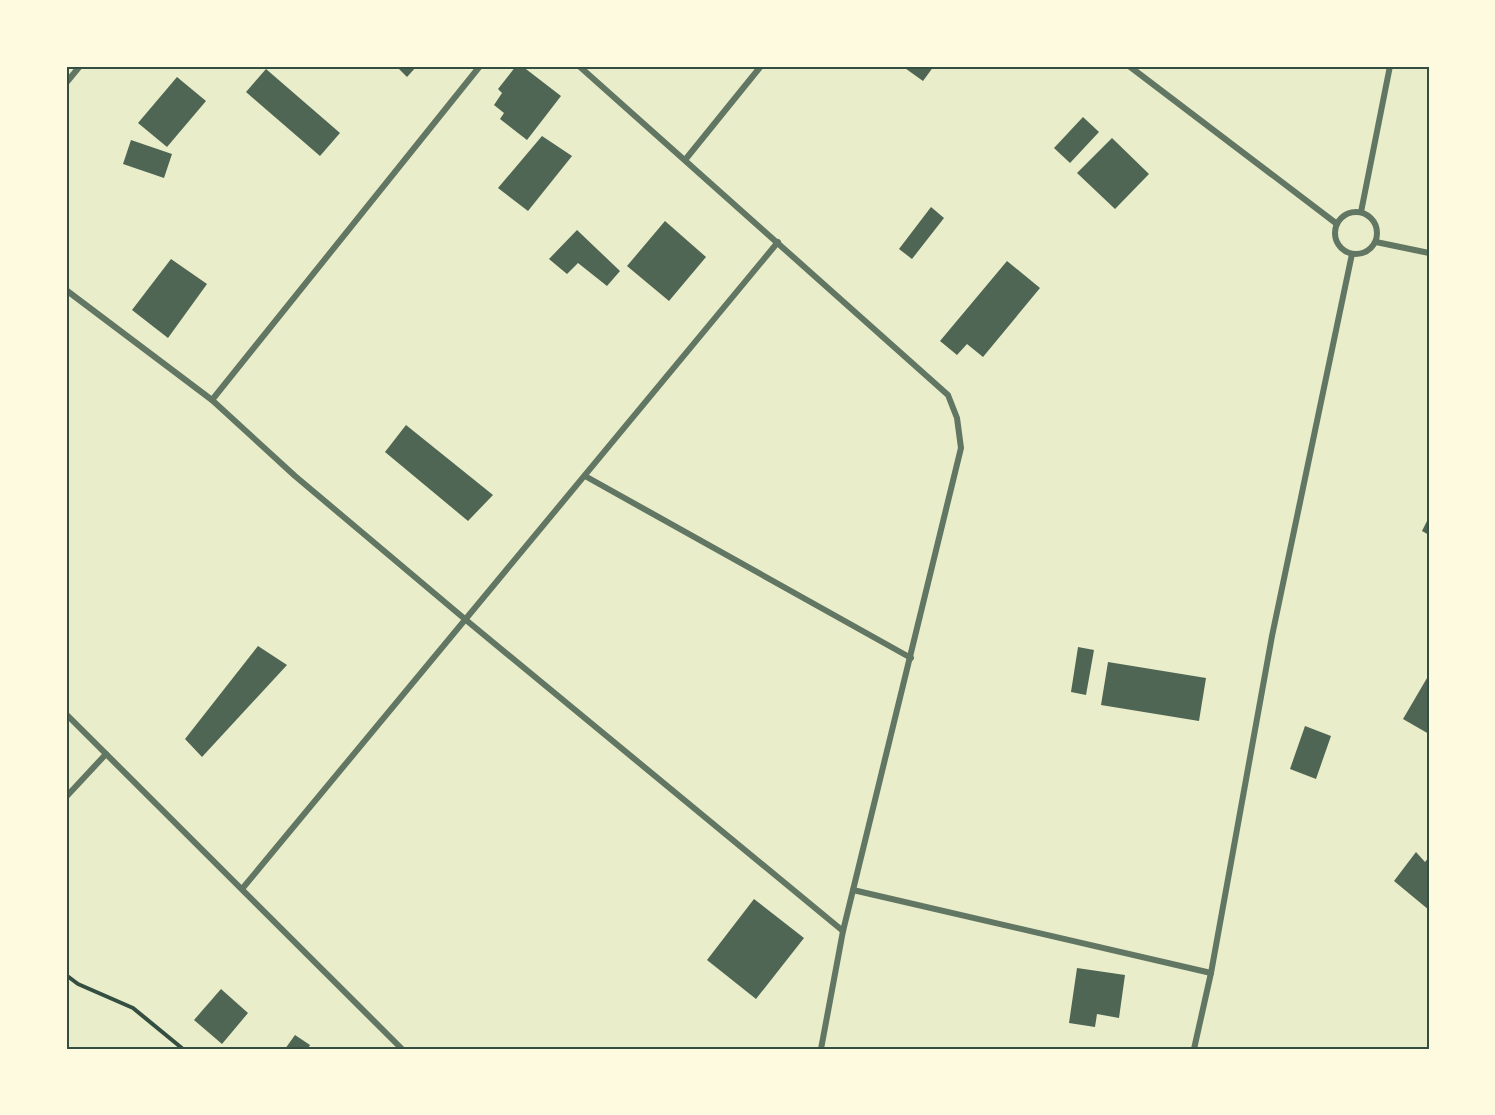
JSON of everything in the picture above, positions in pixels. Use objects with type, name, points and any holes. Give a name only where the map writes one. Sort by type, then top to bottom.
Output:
[{"type":"street","points":[[66,83],[80,66]]},
{"type":"street","points":[[212,400],[480,66]]},
{"type":"street","points":[[579,66],[948,395],[957,418],[961,448],[843,931],[821,1049]]},
{"type":"street","points":[[685,160],[761,66]]},
{"type":"street","points":[[1129,66],[1337,224]]},
{"type":"street","points":[[1361,212],[1390,66]]},
{"type":"street","points":[[1351,212],[1361,212],[1376,224],[1376,242],[1370,250],[1361,254],[1352,254],[1343,250],[1337,243],[1335,234],[1337,224],[1351,212]]},
{"type":"street","points":[[242,889],[778,242]]},
{"type":"street","points":[[1376,242],[1429,253]]},
{"type":"street","points":[[1194,1049],[1211,973],[1272,636],[1352,254]]},
{"type":"street","points":[[66,290],[212,400],[296,476],[466,620],[843,931]]},
{"type":"street","points":[[585,476],[911,658]]},
{"type":"street","points":[[66,714],[402,1049]]},
{"type":"street","points":[[66,797],[106,754]]},
{"type":"street","points":[[853,890],[1211,973]]},
{"type":"path","points":[[66,975],[78,984],[133,1008],[183,1049]]},
{"type":"building","points":[[396,66],[417,66],[407,77]]},
{"type":"building","points":[[516,66],[522,66],[561,96],[527,140],[500,119],[504,113],[494,105],[502,93],[498,89]]},
{"type":"building","points":[[902,66],[934,66],[923,81]]},
{"type":"building","points":[[266,69],[340,133],[320,156],[246,92]]},
{"type":"building","points":[[177,77],[206,101],[167,147],[138,123]]},
{"type":"building","points":[[1083,117],[1099,132],[1070,163],[1054,148]]},
{"type":"building","points":[[542,136],[572,156],[528,211],[498,188]]},
{"type":"building","points":[[1112,138],[1149,174],[1115,209],[1077,173]]},
{"type":"building","points":[[131,140],[172,154],[164,178],[123,164]]},
{"type":"building","points":[[931,207],[944,218],[912,259],[899,249]]},
{"type":"building","points":[[665,221],[706,257],[669,301],[627,266]]},
{"type":"building","points":[[577,230],[620,271],[607,286],[578,263],[567,274],[549,259]]},
{"type":"building","points":[[171,259],[207,284],[168,338],[132,310]]},
{"type":"building","points":[[1007,261],[1040,288],[983,357],[967,344],[957,355],[940,341]]},
{"type":"building","points":[[406,425],[493,495],[468,521],[385,452]]},
{"type":"building","points":[[1429,517],[1429,535],[1422,531]]},
{"type":"building","points":[[258,646],[287,665],[202,757],[185,739]]},
{"type":"building","points":[[1078,647],[1094,650],[1086,695],[1071,692]]},
{"type":"building","points":[[1108,662],[1206,678],[1199,721],[1101,705]]},
{"type":"building","points":[[1427,678],[1429,679],[1429,734],[1403,719]]},
{"type":"building","points":[[1305,726],[1331,736],[1316,779],[1290,769]]},
{"type":"building","points":[[1416,852],[1425,862],[1429,857],[1429,910],[1394,881]]},
{"type":"building","points":[[754,899],[804,938],[756,999],[707,960]]},
{"type":"building","points":[[1077,968],[1125,975],[1119,1018],[1097,1014],[1095,1027],[1069,1023]]},
{"type":"building","points":[[221,989],[248,1013],[222,1044],[194,1020]]},
{"type":"building","points":[[295,1035],[310,1045],[308,1049],[285,1049]]}]
